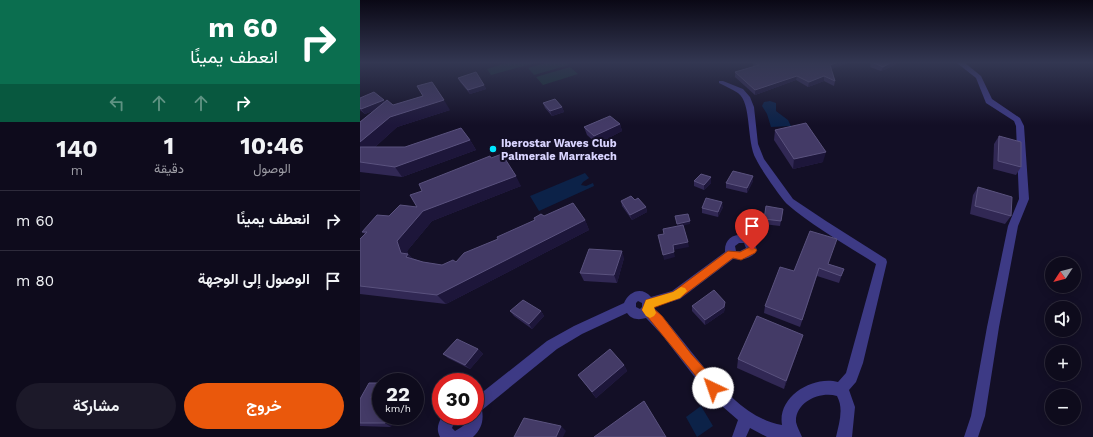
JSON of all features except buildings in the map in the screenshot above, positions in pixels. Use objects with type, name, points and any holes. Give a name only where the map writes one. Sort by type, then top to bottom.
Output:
[{"type":"street","points":[[724,83],[740,90],[746,98],[750,107],[754,144],[760,159],[790,200],[822,224],[882,262],[856,363],[851,377],[841,390]]},
{"type":"street","points":[[972,437],[978,416],[993,327],[1013,226],[1024,199],[1022,130],[1017,120],[989,101],[982,83]]},
{"type":"street","points":[[648,306],[676,295],[731,254]]},
{"type":"street","points":[[484,399],[515,373],[552,345],[578,330],[629,306],[632,300],[639,296],[646,298],[648,306],[658,320],[688,359],[721,397],[746,416],[766,429],[793,436],[789,420],[792,409],[799,399],[811,391],[827,386],[841,390],[847,398],[849,412],[844,437]]},
{"type":"street","points":[[739,437],[746,416]]},
{"type":"street","points":[[446,425],[445,431],[451,437]]},
{"type":"street","points":[[458,437],[465,434],[473,425]]},
{"type":"water","points":[[770,101],[776,103],[776,111],[788,120],[791,126],[771,127],[767,114],[762,106],[764,102]]},
{"type":"water","points":[[585,173],[589,178],[581,185],[586,186],[593,183],[594,186],[539,211],[530,196]]},
{"type":"water","points":[[701,406],[713,426],[697,437],[686,417]]},
{"type":"slow traffic","points":[[650,313],[647,310],[649,303],[676,295],[681,291]]},
{"type":"place","name":"Iberostar Waves Club Palmeraie Marrakech","points":[[493,149]]},
{"type":"route","points":[[713,388],[688,359],[658,320],[647,310],[649,303],[676,295],[731,254],[741,256],[752,250]]}]
